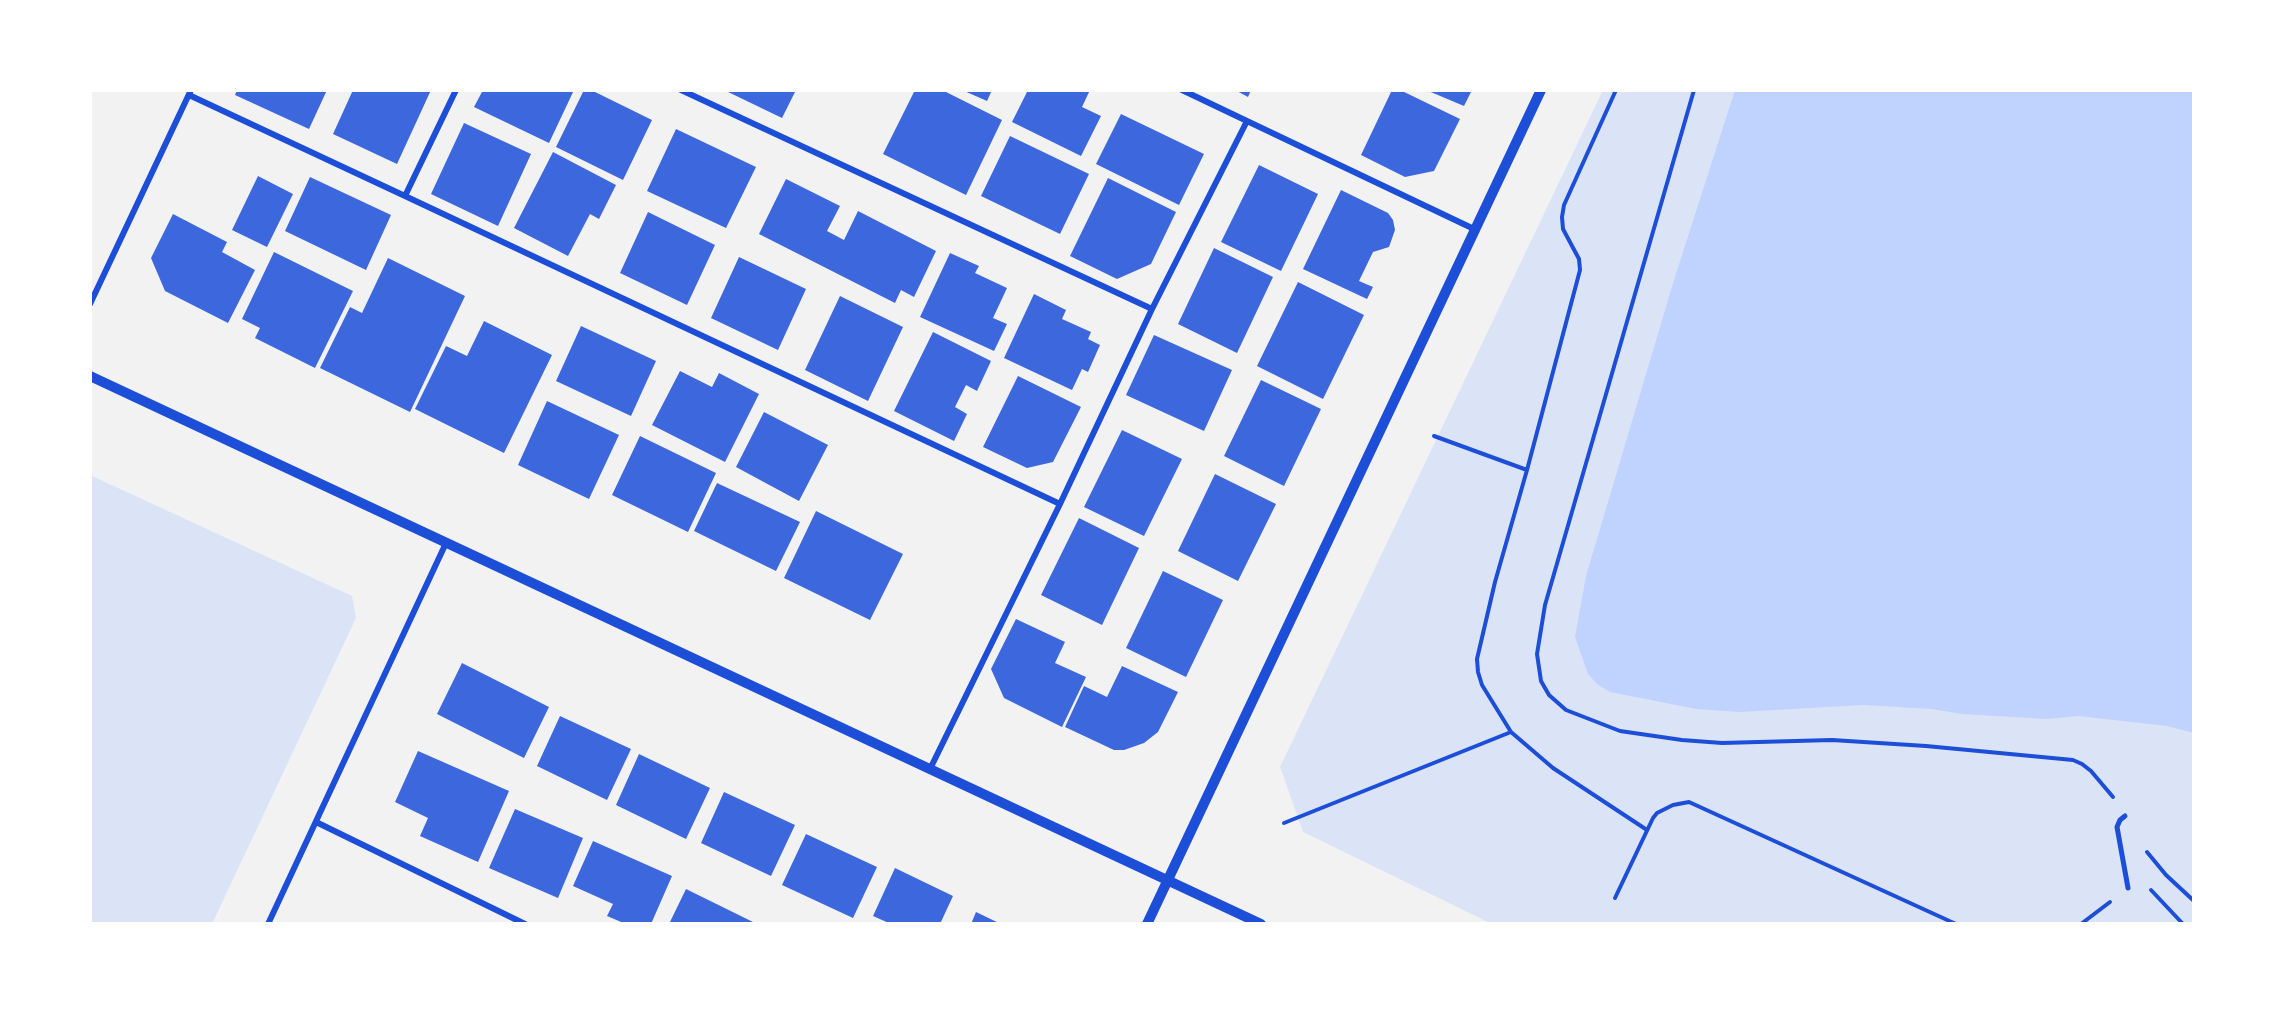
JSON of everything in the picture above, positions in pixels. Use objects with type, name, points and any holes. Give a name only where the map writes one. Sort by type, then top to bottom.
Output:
[{"type":"street","points":[[405,196],[456,90]]},
{"type":"street","points":[[681,90],[1152,309]]},
{"type":"street","points":[[1182,90],[1474,229]]},
{"type":"street","points":[[1147,924],[1541,90]]},
{"type":"street","points":[[90,304],[190,92],[405,196],[1060,504]]},
{"type":"street","points":[[930,769],[1060,504],[1152,309],[1247,121]]},
{"type":"street","points":[[90,376],[1261,924]]},
{"type":"street","points":[[268,924],[446,543]]},
{"type":"street","points":[[2125,816],[2117,827],[2128,888]]},
{"type":"street","points":[[316,822],[525,924]]},
{"type":"path","points":[[1616,90],[1564,205],[1563,229],[1579,259],[1580,270],[1495,582],[1477,659],[1482,685],[1511,732],[1553,768],[1647,830]]},
{"type":"path","points":[[1694,90],[1545,605],[1537,654],[1541,681],[1557,703],[1576,715],[1620,730],[1682,741],[1722,743],[1832,740],[2073,760],[2091,771],[2113,797],[2155,863],[2194,901]]},
{"type":"path","points":[[1434,436],[1527,470]]},
{"type":"path","points":[[1284,823],[1511,732]]},
{"type":"path","points":[[1615,898],[1653,818],[1662,810],[1678,803],[1695,803],[1956,924]]},
{"type":"shaded area","points":[[1603,90],[2194,90],[2194,924],[1492,924],[1303,832],[1280,767]]},
{"type":"shaded area","points":[[90,475],[352,596],[356,618],[212,924],[90,924]]},
{"type":"water","points":[[1735,90],[2194,90],[2194,733],[2167,726],[2078,716],[2047,719],[1863,705],[1740,712],[1696,709],[1610,692],[1597,684],[1588,674],[1575,637],[1586,576],[1674,280]]},
{"type":"building","points":[[237,90],[327,90],[309,129],[235,95]]},
{"type":"building","points":[[353,90],[431,90],[397,164],[333,134]]},
{"type":"building","points":[[483,90],[574,90],[549,143],[474,107]]},
{"type":"building","points":[[584,90],[591,90],[652,120],[623,180],[556,147]]},
{"type":"building","points":[[724,90],[796,90],[782,118]]},
{"type":"building","points":[[915,90],[942,90],[1002,120],[966,195],[883,154]]},
{"type":"building","points":[[962,90],[992,90],[987,101]]},
{"type":"building","points":[[1028,90],[1090,90],[1082,107],[1101,116],[1081,156],[1012,122]]},
{"type":"building","points":[[1235,90],[1251,90],[1248,97]]},
{"type":"building","points":[[1392,90],[1400,90],[1460,119],[1434,171],[1405,177],[1361,155]]},
{"type":"building","points":[[1426,90],[1472,90],[1464,106]]},
{"type":"building","points":[[1121,114],[1204,154],[1179,205],[1096,164]]},
{"type":"building","points":[[464,123],[531,154],[498,226],[431,194]]},
{"type":"building","points":[[676,129],[756,167],[726,228],[647,191]]},
{"type":"building","points":[[1010,136],[1089,174],[1060,234],[981,196]]},
{"type":"building","points":[[553,152],[616,185],[599,219],[590,214],[568,256],[514,228]]},
{"type":"building","points":[[1259,165],[1318,194],[1281,271],[1221,242]]},
{"type":"building","points":[[258,176],[293,194],[267,247],[232,230]]},
{"type":"building","points":[[310,177],[391,215],[366,270],[285,231]]},
{"type":"building","points":[[1108,178],[1176,212],[1151,264],[1117,279],[1070,256]]},
{"type":"building","points":[[786,179],[840,206],[827,231],[844,240],[858,211],[936,251],[914,297],[901,290],[895,303],[759,234]]},
{"type":"building","points":[[1341,190],[1388,213],[1393,220],[1395,230],[1389,247],[1373,252],[1359,281],[1373,287],[1367,299],[1303,269]]},
{"type":"building","points":[[648,212],[715,245],[687,305],[620,273]]},
{"type":"building","points":[[173,214],[227,242],[222,252],[255,270],[228,323],[165,291],[151,258]]},
{"type":"building","points":[[1214,248],[1273,277],[1237,353],[1178,324]]},
{"type":"building","points":[[274,252],[353,291],[315,368],[255,338],[260,328],[242,319]]},
{"type":"building","points":[[950,253],[979,266],[975,273],[1007,288],[993,318],[1007,324],[994,351],[920,317]]},
{"type":"building","points":[[739,257],[806,289],[778,350],[711,318]]},
{"type":"building","points":[[388,258],[465,296],[410,412],[320,368],[350,307],[362,313]]},
{"type":"building","points":[[1298,282],[1364,315],[1323,399],[1257,366]]},
{"type":"building","points":[[1034,294],[1066,310],[1062,319],[1091,332],[1088,339],[1100,345],[1088,372],[1082,369],[1072,390],[1004,358]]},
{"type":"building","points":[[840,296],[903,327],[868,401],[805,370]]},
{"type":"building","points":[[484,321],[552,355],[504,453],[415,409],[446,346],[467,356]]},
{"type":"building","points":[[581,326],[656,361],[631,416],[556,381]]},
{"type":"building","points":[[933,332],[991,361],[977,391],[966,385],[955,407],[967,414],[954,441],[894,411]]},
{"type":"building","points":[[1154,335],[1232,370],[1204,431],[1126,395]]},
{"type":"building","points":[[680,371],[712,387],[719,373],[759,394],[725,462],[652,425]]},
{"type":"building","points":[[1018,376],[1081,407],[1053,462],[1027,468],[983,447]]},
{"type":"building","points":[[1261,380],[1321,409],[1284,486],[1224,456]]},
{"type":"building","points":[[547,401],[619,435],[589,499],[518,465]]},
{"type":"building","points":[[764,412],[828,445],[799,501],[736,467]]},
{"type":"building","points":[[1122,430],[1182,459],[1144,536],[1084,507]]},
{"type":"building","points":[[640,436],[716,473],[688,532],[612,495]]},
{"type":"building","points":[[1215,474],[1276,504],[1238,581],[1178,551]]},
{"type":"building","points":[[717,483],[800,522],[776,571],[694,531]]},
{"type":"building","points":[[816,511],[903,554],[870,620],[784,578]]},
{"type":"building","points":[[1079,518],[1139,548],[1102,625],[1041,595]]},
{"type":"building","points":[[1163,571],[1223,600],[1186,677],[1126,648]]},
{"type":"building","points":[[1016,619],[1065,642],[1055,663],[1086,677],[1062,727],[1004,698],[991,669]]},
{"type":"building","points":[[462,663],[549,707],[524,758],[437,714]]},
{"type":"building","points":[[1122,666],[1178,692],[1158,732],[1144,743],[1124,750],[1114,750],[1065,727],[1084,686],[1107,697]]},
{"type":"building","points":[[560,716],[631,749],[607,800],[537,766]]},
{"type":"building","points":[[418,751],[509,791],[478,862],[420,836],[428,818],[395,802]]},
{"type":"building","points":[[639,754],[710,788],[686,839],[616,805]]},
{"type":"building","points":[[724,792],[795,825],[771,876],[701,843]]},
{"type":"building","points":[[515,809],[583,838],[558,898],[489,868]]},
{"type":"building","points":[[806,834],[877,867],[853,918],[782,885]]},
{"type":"building","points":[[593,841],[672,876],[651,924],[626,924],[607,916],[613,904],[573,886]]},
{"type":"building","points":[[895,868],[953,896],[940,924],[891,924],[873,916]]},
{"type":"building","points":[[686,889],[753,922],[752,924],[669,924]]},
{"type":"building","points":[[976,912],[1001,924],[971,924]]}]
